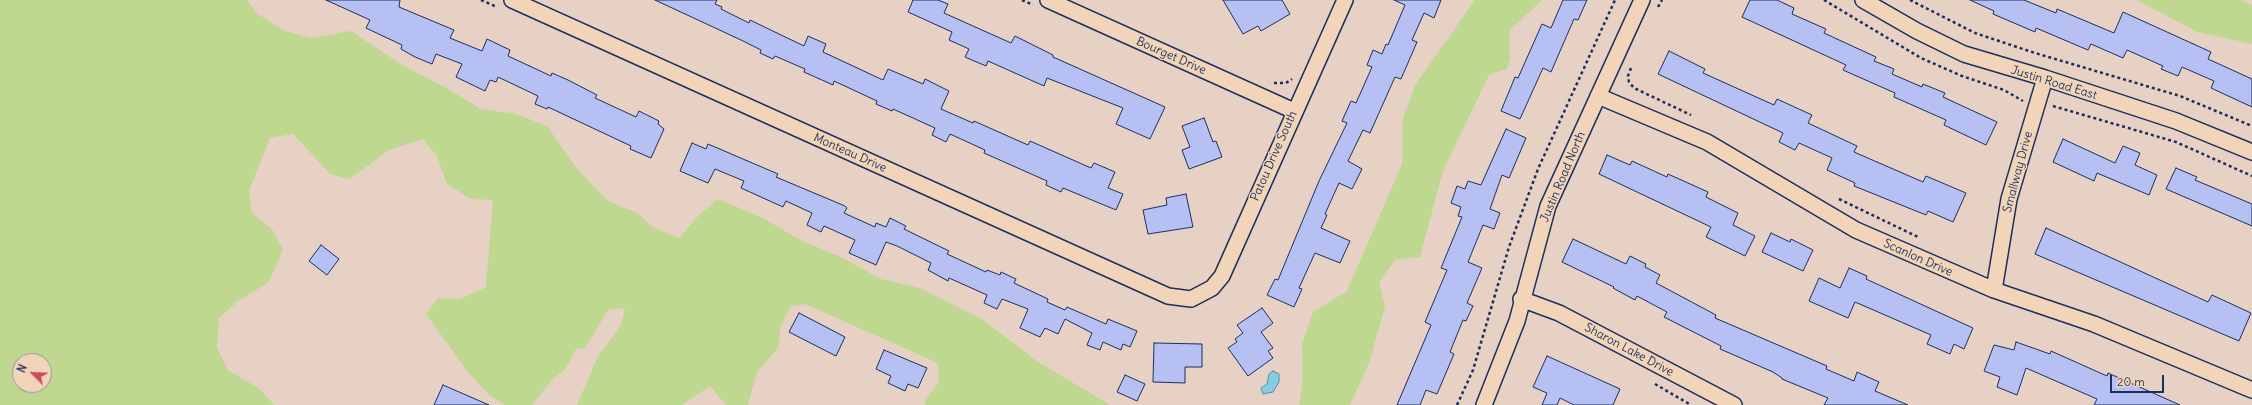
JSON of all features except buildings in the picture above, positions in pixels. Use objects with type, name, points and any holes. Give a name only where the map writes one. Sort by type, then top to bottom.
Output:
[{"type":"street","name":"Bourget Drive","points":[[1048,0],[1294,111]]},
{"type":"street","name":"Patou Drive South","points":[[1191,299],[1212,288],[1222,276],[1294,111],[1345,0]]},
{"type":"street","name":"Justin Road North","points":[[1484,405],[1517,321],[1521,299],[1548,206],[1642,0]]},
{"type":"street","name":"Justin Road East","points":[[1863,0],[1917,31],[1964,54],[2045,78],[2176,121],[2252,152]]},
{"type":"street","name":"Monteau Drive","points":[[507,5],[1160,293],[1168,296],[1191,299]]},
{"type":"street","name":"Smallway Drive","points":[[1994,290],[2008,199],[2045,78]]},
{"type":"street","name":"Scanlon Drive","points":[[1598,96],[1707,142],[1856,230],[1994,290],[2094,324],[2252,390]]},
{"type":"street","name":"Sharon Lake Drive","points":[[1521,299],[1559,313],[1734,405]]},
{"type":"path","points":[[481,0],[507,5]]},
{"type":"path","points":[[1655,14],[1662,0]]},
{"type":"path","points":[[1910,0],[1975,32],[2035,54],[2180,96],[2252,126]]},
{"type":"path","points":[[1634,62],[1628,76],[1629,82],[1634,88],[1696,118]]},
{"type":"path","points":[[1270,82],[1286,83],[1295,75]]},
{"type":"path","points":[[1836,198],[1921,238]]},
{"type":"green space","points":[[0,0],[247,0],[258,14],[285,31],[310,38],[351,31],[404,66],[450,90],[480,109],[516,114],[547,126],[577,169],[608,201],[637,213],[653,227],[679,238],[700,214],[718,199],[763,218],[800,240],[839,256],[881,279],[920,288],[982,319],[1038,362],[1110,405],[925,405],[925,401],[939,382],[938,363],[805,304],[791,306],[781,326],[778,348],[757,372],[748,405],[726,405],[710,386],[682,405],[577,405],[597,358],[621,325],[625,308],[608,310],[585,348],[576,349],[566,368],[551,381],[532,405],[505,405],[490,396],[468,372],[426,314],[438,298],[460,299],[486,287],[493,200],[470,199],[447,184],[437,156],[423,139],[389,150],[350,179],[330,174],[293,134],[270,138],[249,191],[252,213],[272,229],[283,250],[269,282],[238,301],[219,318],[217,348],[228,370],[261,390],[274,405],[0,405]]},
{"type":"green space","points":[[1475,0],[1542,0],[1509,31],[1510,57],[1507,69],[1489,75],[1443,171],[1420,257],[1395,260],[1379,282],[1385,307],[1369,363],[1350,405],[1299,405],[1303,380],[1302,344],[1313,312],[1347,291],[1402,164],[1403,118],[1415,85]]},
{"type":"green space","points":[[2136,0],[2241,0],[2252,5],[2252,44],[2198,32]]},
{"type":"water","points":[[1273,371],[1279,374],[1279,382],[1273,392],[1263,394],[1261,388],[1267,384],[1269,374]]}]
